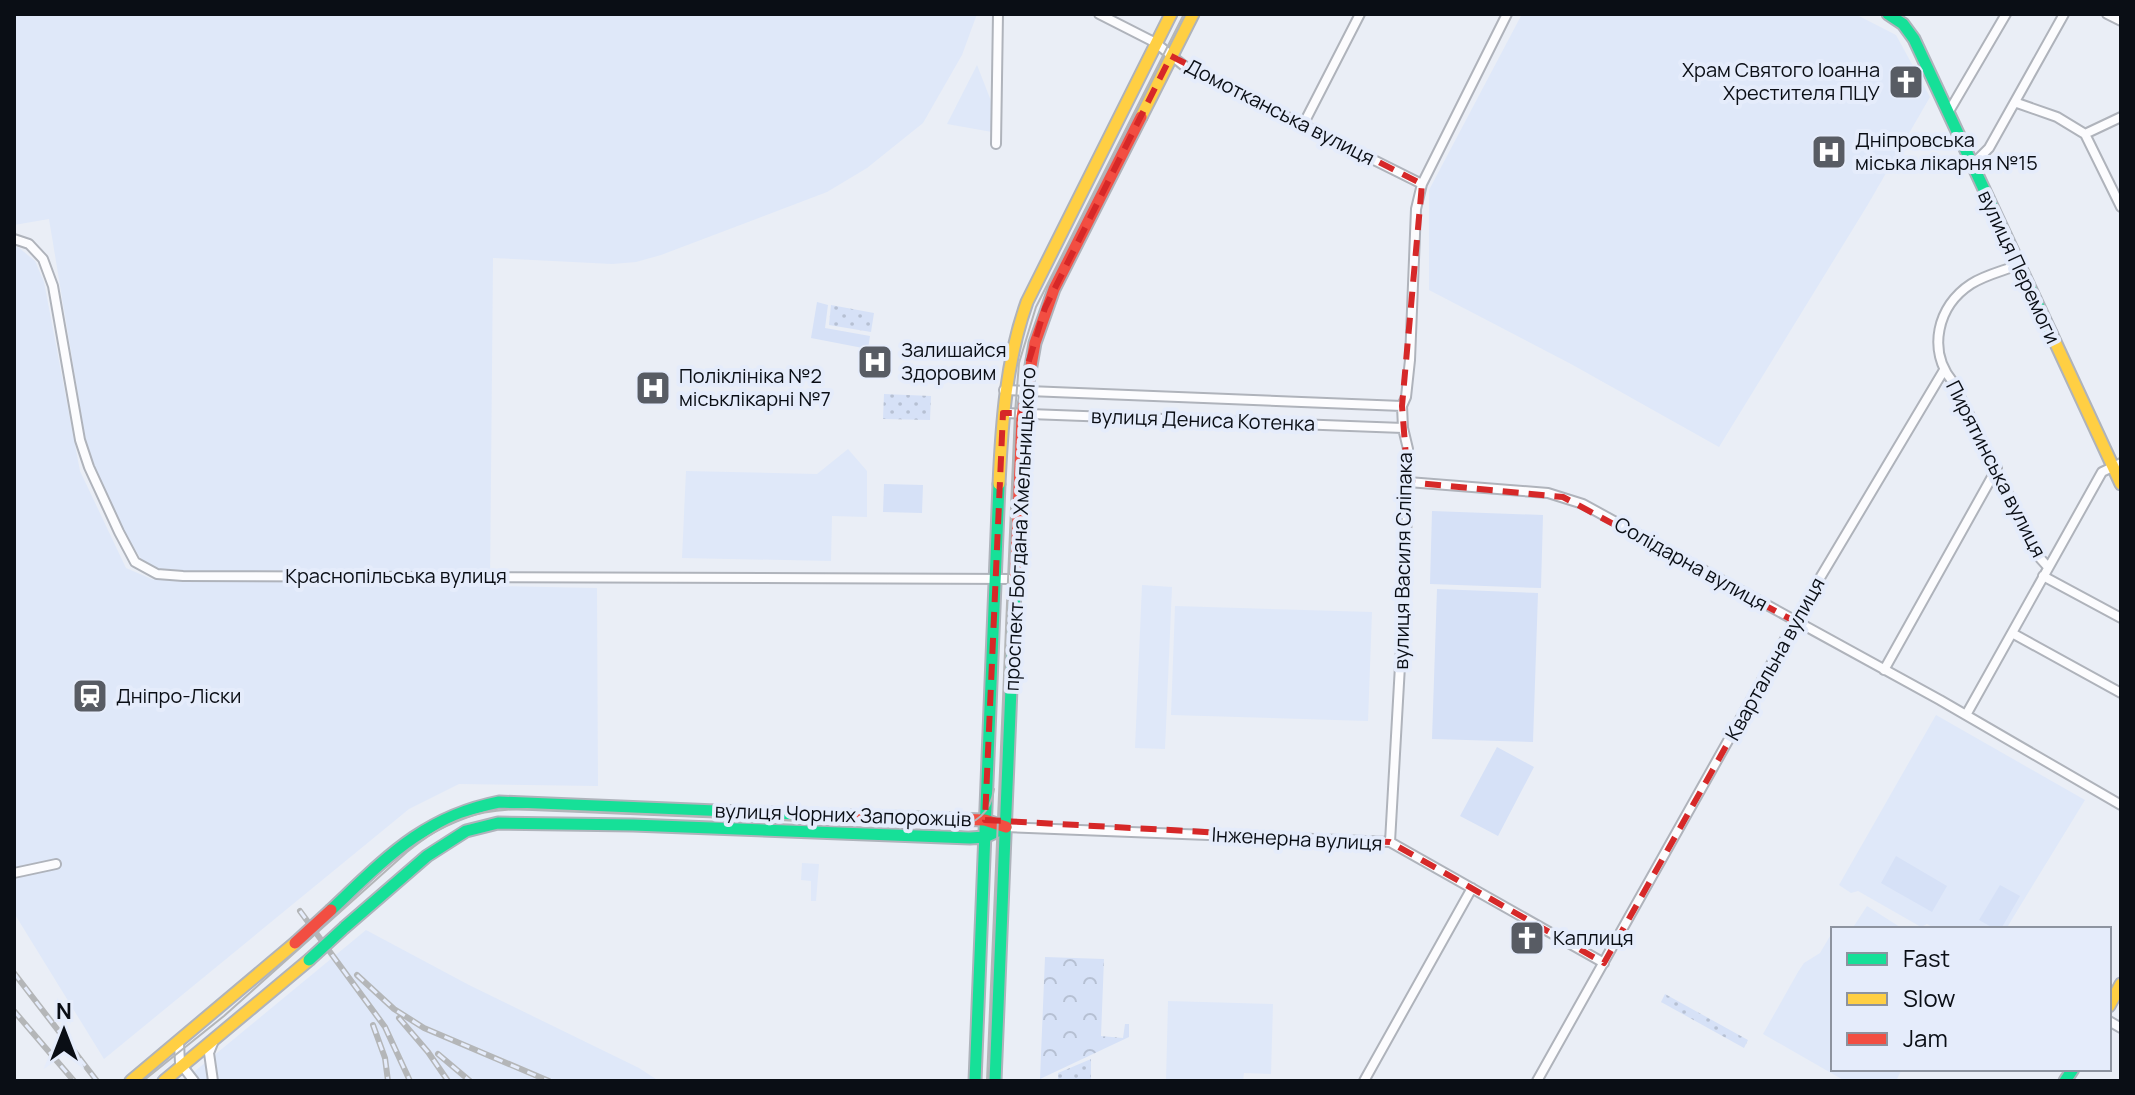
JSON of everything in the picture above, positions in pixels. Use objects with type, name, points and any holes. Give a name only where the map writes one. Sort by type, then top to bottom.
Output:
[{"type":"main road","name":"проспект Богдана Хмельницького","points":[[975,1081],[1004,390],[1010,351],[1026,302],[1171,14]]},
{"type":"main road","name":"проспект Богдана Хмельницького","points":[[995,1081],[1022,413],[1032,347],[1045,308],[1193,14]]},
{"type":"main road","name":"вулиця Перемоги","points":[[1888,14],[1903,24],[1914,39],[2018,265],[2117,465],[2121,484]]},
{"type":"main road","name":"вулиця Чорних Запорожців","points":[[131,1081],[295,943],[407,841],[453,812],[486,803],[528,802],[985,820],[1006,827]]},
{"type":"main road","points":[[861,834],[862,817]]},
{"type":"main road","name":"вулиця Чорних Запорожців","points":[[164,1081],[427,856],[456,836],[488,824],[633,825],[985,837],[1006,827]]},
{"type":"main road","points":[[2111,1002],[2121,984]]},
{"type":"main road","points":[[979,991],[999,991]]},
{"type":"street","points":[[996,144],[998,14]]},
{"type":"street","name":"Домотканська вулиця","points":[[1099,14],[1156,43],[1183,65],[1422,184]]},
{"type":"street","points":[[1304,123],[1360,14]]},
{"type":"street","name":"вулиця Василя Сліпака","points":[[1390,842],[1408,482],[1408,449],[1402,406],[1410,360],[1416,209],[1422,184],[1507,14]]},
{"type":"street","points":[[1948,113],[2006,14]]},
{"type":"street","points":[[1972,165],[1989,148],[2017,103],[2064,14]]},
{"type":"street","points":[[2107,14],[2121,21]]},
{"type":"street","points":[[2017,103],[2057,117],[2085,134],[2121,207]]},
{"type":"street","points":[[2085,134],[2121,117]]},
{"type":"street","name":"Краснопільська вулиця","points":[[14,239],[29,244],[43,259],[53,286],[80,440],[89,467],[135,562],[157,574],[1015,579]]},
{"type":"street","points":[[1944,370],[1938,350],[1940,323],[1950,306],[1971,284],[2018,265]]},
{"type":"street","name":"Пирятинська вулиця","points":[[1944,370],[1997,468],[2039,557],[2048,567]]},
{"type":"street","name":"Квартальна вулиця","points":[[1537,1081],[1796,622],[1944,370]]},
{"type":"street","name":"вулиця Дениса Котенка","points":[[1004,390],[1402,406]]},
{"type":"street","name":"вулиця Дениса Котенка","points":[[1003,413],[1403,428]]},
{"type":"street","points":[[1966,715],[2102,472],[2117,465]]},
{"type":"street","points":[[1884,670],[1997,468]]},
{"type":"street","name":"Солідарна вулиця","points":[[1408,482],[1532,491],[1563,497],[1601,514],[1966,715],[2121,805]]},
{"type":"street","points":[[2043,576],[2121,618]]},
{"type":"street","points":[[2012,633],[2121,693]]},
{"type":"street","name":"Інженерна вулиця","points":[[1006,827],[1390,842],[1604,963]]},
{"type":"street","points":[[14,873],[56,864]]},
{"type":"street","points":[[1364,1081],[1472,888]]},
{"type":"street","points":[[213,1041],[209,1053],[213,1081]]},
{"type":"street","points":[[179,1043],[177,1054],[182,1067],[194,1081]]},
{"type":"highlighted area","points":[[1171,56],[1422,184],[1402,406],[1408,482],[1563,497],[1796,622],[1604,963],[1390,842],[985,820],[1003,413],[1022,413],[1028,364],[1045,308]]},
{"type":"shaded area","points":[[14,14],[977,14],[962,55],[923,123],[867,168],[827,192],[636,262],[612,264],[493,258],[490,586],[597,588],[598,786],[459,784],[409,809],[104,1059],[14,913],[14,246],[35,261],[44,282],[80,471],[126,568],[154,580],[122,528],[93,464],[85,437],[49,219],[14,225]]},
{"type":"shaded area","points":[[1522,14],[1855,14],[1896,35],[1930,97],[1719,447],[1571,364],[1429,290],[1429,190]]},
{"type":"shaded area","points":[[977,65],[993,106],[992,132],[947,124]]},
{"type":"shaded area","points":[[848,449],[867,471],[867,517],[832,516],[831,561],[682,558],[686,471],[817,474]]},
{"type":"shaded area","points":[[1142,585],[1172,587],[1165,749],[1135,748]]},
{"type":"shaded area","points":[[1175,606],[1372,612],[1368,721],[1171,715]]},
{"type":"shaded area","points":[[1936,715],[2085,800],[2007,927],[1932,927],[1927,924],[1921,927],[1858,891],[1851,893],[1839,885]]},
{"type":"shaded area","points":[[802,863],[819,864],[816,901],[811,901],[811,881],[801,880]]},
{"type":"shaded area","points":[[1867,906],[1900,927],[1853,927]]},
{"type":"shaded area","points":[[366,930],[469,985],[639,1068],[659,1081],[183,1081]]},
{"type":"shaded area","points":[[1831,934],[1831,1071],[1901,1071],[1896,1081],[1845,1081],[1763,1034],[1804,963],[1820,953]]},
{"type":"shaded area","points":[[1168,1001],[1273,1004],[1271,1074],[1244,1073],[1243,1081],[1166,1081]]},
{"type":"green space","points":[[817,302],[828,305],[825,328],[870,336],[868,349],[811,338]]},
{"type":"green space","points":[[831,305],[874,313],[871,332],[829,325]]},
{"type":"green space","points":[[884,394],[931,396],[930,420],[883,419]]},
{"type":"green space","points":[[884,484],[923,485],[922,513],[883,512]]},
{"type":"green space","points":[[1432,511],[1543,515],[1541,588],[1430,584]]},
{"type":"green space","points":[[1437,589],[1538,593],[1533,742],[1432,739]]},
{"type":"green space","points":[[1497,747],[1534,767],[1498,836],[1460,816]]},
{"type":"green space","points":[[1896,856],[1947,886],[1932,912],[1881,883]]},
{"type":"green space","points":[[2000,885],[2020,896],[2002,927],[1991,927],[1979,920]]},
{"type":"green space","points":[[1045,957],[1104,959],[1101,1036],[1123,1038],[1125,1024],[1129,1024],[1129,1037],[1040,1079]]},
{"type":"green space","points":[[1665,994],[1748,1040],[1744,1048],[1661,1002]]},
{"type":"green space","points":[[1091,1059],[1091,1081],[1058,1081],[1058,1073]]},
{"type":"tram line","points":[[987,1081],[1019,363],[1036,307],[1184,14]]},
{"type":"tram line","points":[[143,1081],[224,1016],[407,852],[462,818],[492,811],[527,809],[954,827],[981,816],[990,804],[994,789]]},
{"type":"railway","points":[[300,911],[385,1027],[410,1081]]},
{"type":"railway","points":[[14,973],[97,1081]]},
{"type":"railway","points":[[357,975],[394,1009],[424,1028],[549,1081]]},
{"type":"railway","points":[[14,1011],[74,1081]]},
{"type":"railway","points":[[399,1018],[448,1081]]},
{"type":"railway","points":[[373,1025],[385,1058],[388,1081]]},
{"type":"railway","points":[[438,1054],[470,1081]]},
{"type":"traffic: fast","points":[[1888,14],[1903,24],[1914,39],[2051,333]]},
{"type":"traffic: fast","points":[[975,1081],[999,484]]},
{"type":"traffic: fast","points":[[995,1081],[1015,590]]},
{"type":"traffic: fast","points":[[331,910],[388,857],[427,829],[448,818],[499,802],[814,815]]},
{"type":"traffic: fast","points":[[345,927],[427,856],[466,831],[498,823],[970,838],[985,837],[1006,827]]},
{"type":"traffic: fast","points":[[309,960],[345,927]]},
{"type":"traffic: fast","points":[[2065,1081],[2072,1071]]},
{"type":"traffic: slow","points":[[999,484],[1010,369],[1027,302],[1171,14]]},
{"type":"traffic: slow","points":[[1141,117],[1193,14]]},
{"type":"traffic: slow","points":[[2051,333],[2121,484]]},
{"type":"traffic: slow","points":[[131,1081],[295,943]]},
{"type":"traffic: slow","points":[[164,1081],[309,960]]},
{"type":"traffic: slow","points":[[2111,1002],[2121,984]]},
{"type":"traffic: jam","points":[[1015,590],[1022,417],[1035,343],[1054,289],[1141,117]]},
{"type":"traffic: jam","points":[[814,815],[985,820],[1006,827]]},
{"type":"traffic: jam","points":[[295,943],[331,910]]},
{"type":"place","name":"Храм Святого Іоанна Хрестителя ПЦУ","points":[[1906,82]]},
{"type":"place","name":"Дніпровська міська лікарня №15","points":[[1829,152]]},
{"type":"place","name":"Залишайся Здоровим","points":[[875,362]]},
{"type":"place","name":"Поліклініка №2 міськлікарні №7","points":[[653,388]]},
{"type":"place","name":"Дніпро-Ліски","points":[[90,696]]},
{"type":"place","name":"Каплиця","points":[[1527,938]]}]
